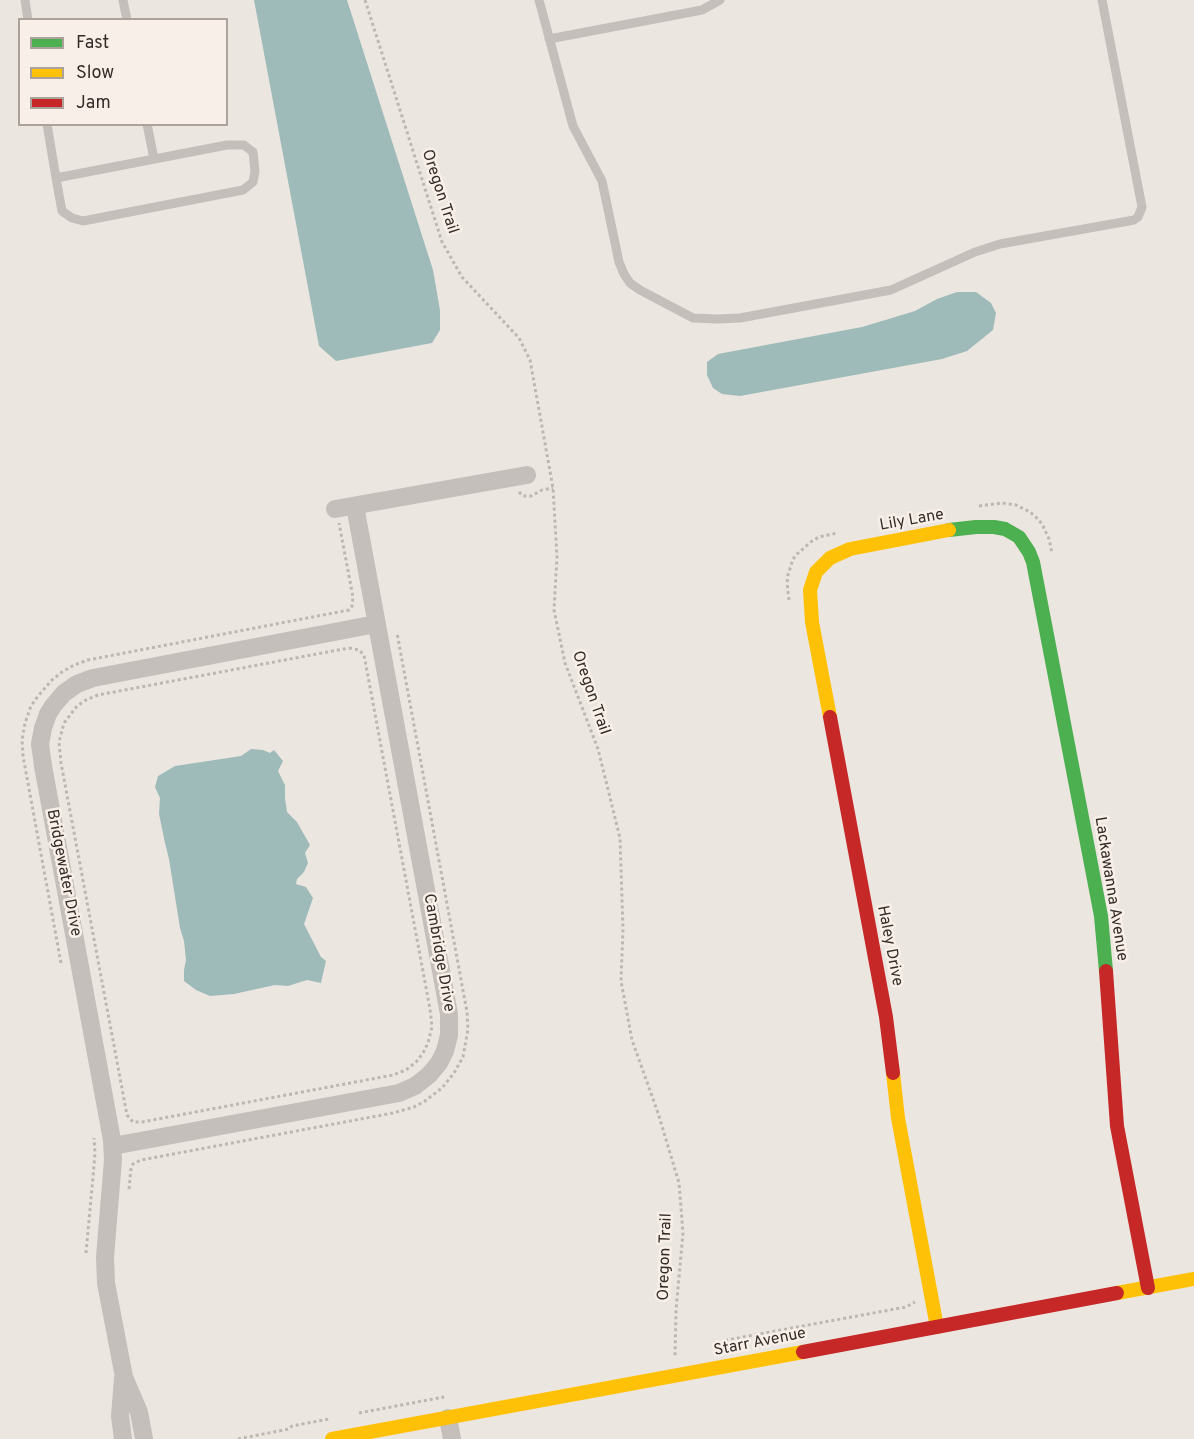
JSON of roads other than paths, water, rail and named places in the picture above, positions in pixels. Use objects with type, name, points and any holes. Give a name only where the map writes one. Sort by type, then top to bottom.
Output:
[{"type":"street","points":[[336,513],[355,506],[527,474]]},
{"type":"street","name":"Cambridge Drive","points":[[113,1146],[399,1093],[415,1086],[429,1075],[446,1051],[449,1014],[355,506]]},
{"type":"street","name":"Lily Lane","points":[[816,572],[830,558],[850,549],[963,528],[994,527],[1005,529],[1019,537]]},
{"type":"street","name":"Lackawanna Avenue","points":[[1019,537],[1029,552],[1038,583],[1101,916],[1117,1126],[1148,1288]]},
{"type":"street","name":"Haley Drive","points":[[816,572],[810,590],[812,622],[886,1017],[898,1118],[937,1327]]},
{"type":"street","name":"Bridgewater Drive","points":[[144,1439],[139,1412],[123,1377],[107,1291],[105,1274],[113,1146],[41,753],[41,736],[48,714],[56,702],[72,687],[93,678],[376,624]]},
{"type":"street","name":"Starr Avenue","points":[[332,1439],[1194,1279]]},
{"type":"street","name":"Bridgewater Drive","points":[[123,1377],[120,1416],[123,1439]]},
{"type":"street","points":[[448,1418],[452,1439]]},
{"type":"lane","points":[[25,0],[28,18]]},
{"type":"lane","points":[[123,0],[127,18]]},
{"type":"lane","points":[[539,0],[573,126],[602,181],[619,262],[624,274],[630,283],[640,290],[693,318],[717,319],[740,318],[891,290],[975,252],[1000,244],[1138,218],[1142,207],[1102,0]]},
{"type":"lane","points":[[549,39],[702,10],[720,0]]},
{"type":"lane","points":[[47,126],[56,178],[62,211],[72,218],[83,221],[243,190],[253,182],[255,171],[253,152],[244,145],[227,146],[56,178]]},
{"type":"lane","points":[[147,126],[154,159]]},
{"type":"water","points":[[254,0],[347,0],[433,270],[440,310],[440,330],[432,343],[336,361],[319,346]]},
{"type":"water","points":[[957,292],[976,292],[991,303],[996,313],[993,330],[967,351],[942,359],[740,396],[722,394],[713,388],[707,375],[707,362],[718,354],[862,327],[915,311],[937,299]]},
{"type":"water","points":[[251,749],[270,753],[274,750],[283,761],[278,771],[285,785],[287,812],[297,822],[310,845],[305,853],[308,863],[296,884],[306,887],[313,898],[304,924],[321,957],[326,961],[321,983],[307,980],[288,986],[275,985],[234,994],[210,996],[184,981],[186,960],[184,941],[159,814],[160,798],[155,787],[158,776],[175,766],[241,756]]}]
